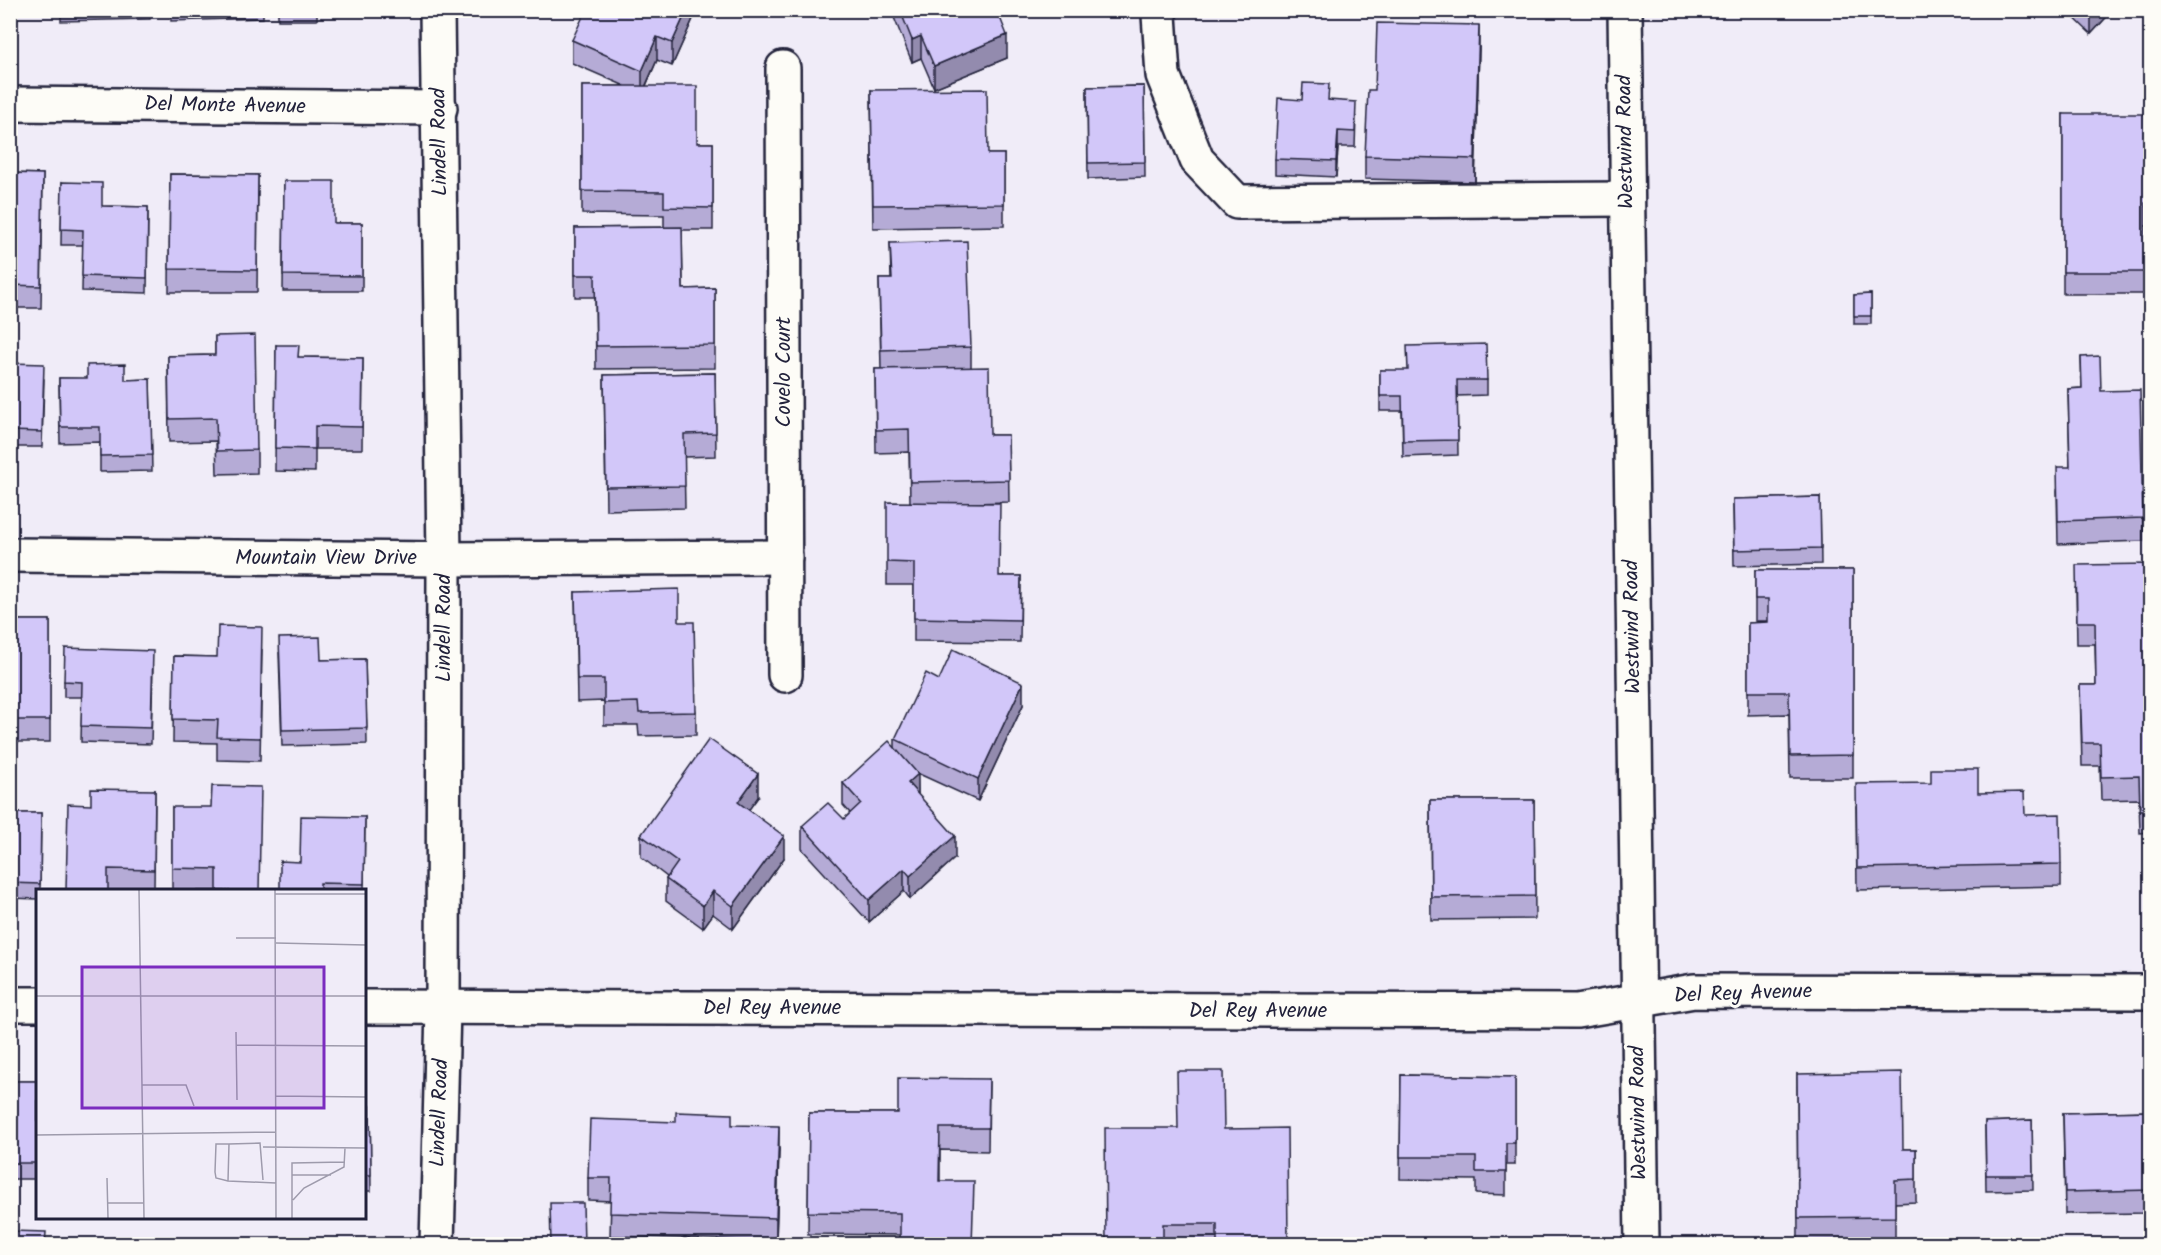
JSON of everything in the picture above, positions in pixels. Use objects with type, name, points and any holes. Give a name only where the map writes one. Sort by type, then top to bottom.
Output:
[{"type":"street","name":"Lindell Road","points":[[437,10],[444,559],[443,1008],[437,1245]]},
{"type":"street","name":"Westwind Road","points":[[1624,10],[1642,1245]]},
{"type":"street","points":[[1159,15],[1163,75],[1197,160],[1237,202],[1627,199]]},
{"type":"street","name":"Covelo Court","points":[[783,68],[785,675]]},
{"type":"street","name":"Del Monte Avenue","points":[[10,104],[440,108]]},
{"type":"street","name":"Mountain View Drive","points":[[10,555],[444,559],[785,557]]},
{"type":"street","name":"Del Rey Avenue","points":[[366,1007],[1577,1011],[1694,991],[2151,992]]},
{"type":"street","points":[[10,1004],[36,1004]]},
{"type":"building","points":[[586,10],[687,10],[672,43],[657,37],[642,71],[572,40]]},
{"type":"building","points":[[900,10],[997,10],[1007,35],[934,66],[921,36],[912,40]]},
{"type":"building","points":[[1377,23],[1479,25],[1475,159],[1365,156],[1368,90],[1375,90]]},
{"type":"building","points":[[1303,83],[1329,84],[1328,100],[1356,102],[1355,132],[1338,131],[1336,161],[1275,159],[1278,98],[1302,100]]},
{"type":"building","points":[[582,86],[697,86],[697,143],[713,143],[713,208],[664,207],[664,192],[582,191]]},
{"type":"building","points":[[1144,86],[1145,162],[1088,163],[1087,87]]},
{"type":"building","points":[[987,89],[988,154],[1004,154],[1004,204],[873,205],[871,90]]},
{"type":"building","points":[[2063,114],[2150,114],[2151,203],[2145,203],[2145,242],[2151,242],[2151,272],[2063,272]]},
{"type":"building","points":[[10,173],[43,174],[41,286],[10,285]]},
{"type":"building","points":[[170,174],[258,175],[257,270],[169,269]]},
{"type":"building","points":[[284,181],[334,181],[334,223],[362,223],[362,276],[283,275]]},
{"type":"building","points":[[62,182],[102,183],[102,206],[148,207],[147,278],[82,276],[83,230],[61,229]]},
{"type":"building","points":[[682,227],[683,289],[715,288],[715,345],[596,346],[595,275],[575,275],[575,228]]},
{"type":"building","points":[[967,241],[971,347],[881,350],[879,279],[892,279],[890,243]]},
{"type":"building","points":[[1871,294],[1871,316],[1854,316],[1854,295]]},
{"type":"building","points":[[255,335],[257,450],[217,451],[216,418],[169,419],[168,356],[215,355],[215,336]]},
{"type":"building","points":[[1486,344],[1487,380],[1457,380],[1458,440],[1403,441],[1402,396],[1380,396],[1380,370],[1408,370],[1407,346]]},
{"type":"building","points":[[276,345],[299,345],[298,357],[363,358],[362,427],[315,426],[315,449],[275,448]]},
{"type":"building","points":[[2100,356],[2101,391],[2140,390],[2143,518],[2058,521],[2057,467],[2070,467],[2068,389],[2082,388],[2081,357]]},
{"type":"building","points":[[10,363],[44,364],[42,432],[10,431]]},
{"type":"building","points":[[125,364],[125,380],[150,379],[152,455],[100,456],[100,427],[60,427],[59,378],[87,378],[87,365]]},
{"type":"building","points":[[989,367],[990,435],[1008,435],[1009,480],[910,482],[909,429],[876,430],[875,369]]},
{"type":"building","points":[[715,373],[716,433],[684,434],[685,486],[606,487],[604,375]]},
{"type":"building","points":[[1820,497],[1821,548],[1734,550],[1733,499]]},
{"type":"building","points":[[887,502],[1000,503],[999,576],[1021,576],[1020,620],[914,618],[914,563],[887,562]]},
{"type":"building","points":[[2151,564],[2151,810],[2140,810],[2139,776],[2101,777],[2100,743],[2082,743],[2080,685],[2096,685],[2095,622],[2077,622],[2076,565]]},
{"type":"building","points":[[1755,570],[1853,570],[1853,755],[1790,756],[1789,692],[1748,692],[1748,623],[1768,622],[1768,599],[1755,599]]},
{"type":"building","points":[[679,589],[679,622],[694,622],[696,712],[639,713],[638,702],[604,703],[604,679],[577,679],[575,592]]},
{"type":"building","points":[[10,620],[50,620],[50,720],[10,720]]},
{"type":"building","points":[[218,626],[262,627],[260,738],[217,737],[218,720],[173,719],[174,656],[217,657]]},
{"type":"building","points":[[320,637],[321,660],[365,659],[367,728],[282,730],[279,638]]},
{"type":"building","points":[[65,648],[153,651],[151,728],[81,726],[82,682],[64,681]]},
{"type":"building","points":[[953,649],[1023,683],[978,779],[895,739],[926,673],[939,680]]},
{"type":"building","points":[[709,739],[758,774],[738,802],[784,836],[733,906],[713,891],[703,906],[666,879],[678,862],[641,835]]},
{"type":"building","points":[[889,741],[918,774],[908,783],[955,836],[910,876],[904,869],[869,900],[802,826],[828,803],[844,819],[861,803],[843,783]]},
{"type":"building","points":[[1931,769],[1978,769],[1978,793],[2024,792],[2025,815],[2060,814],[2061,864],[1857,868],[1856,784],[1931,783]]},
{"type":"building","points":[[212,786],[261,787],[259,889],[217,889],[217,869],[172,868],[172,807],[211,807]]},
{"type":"building","points":[[91,789],[155,790],[154,870],[108,869],[108,889],[66,889],[68,804],[91,805]]},
{"type":"building","points":[[1430,800],[1534,800],[1535,896],[1431,897]]},
{"type":"building","points":[[10,813],[41,813],[40,884],[10,883]]},
{"type":"building","points":[[301,816],[365,817],[364,884],[320,883],[320,889],[280,889],[280,861],[300,862]]},
{"type":"building","points":[[1177,1071],[1223,1071],[1224,1129],[1287,1128],[1288,1245],[1217,1245],[1217,1224],[1163,1224],[1163,1245],[1106,1245],[1105,1128],[1178,1128]]},
{"type":"building","points":[[1902,1072],[1903,1149],[1916,1149],[1916,1179],[1895,1180],[1895,1217],[1798,1218],[1797,1074]]},
{"type":"building","points":[[1401,1075],[1515,1077],[1515,1143],[1506,1143],[1506,1172],[1476,1172],[1476,1157],[1400,1157]]},
{"type":"building","points":[[898,1078],[989,1079],[988,1128],[940,1128],[939,1181],[974,1181],[972,1245],[900,1244],[900,1213],[808,1212],[809,1113],[898,1113]]},
{"type":"building","points":[[10,1081],[36,1081],[36,1163],[10,1163]]},
{"type":"building","points":[[366,1106],[370,1106],[371,1175],[366,1175]]},
{"type":"building","points":[[2151,1111],[2151,1190],[2065,1192],[2063,1113]]},
{"type":"building","points":[[676,1112],[732,1114],[732,1125],[779,1126],[776,1218],[610,1213],[611,1178],[588,1178],[590,1119],[676,1122]]},
{"type":"building","points":[[2032,1120],[2033,1175],[1986,1175],[1985,1122]]},
{"type":"building","points":[[550,1203],[583,1203],[584,1245],[551,1245]]},
{"type":"building","points":[[10,1231],[46,1232],[45,1245],[10,1245]]},
{"type":"building","points":[[119,1241],[152,1241],[152,1245],[119,1245]]}]
